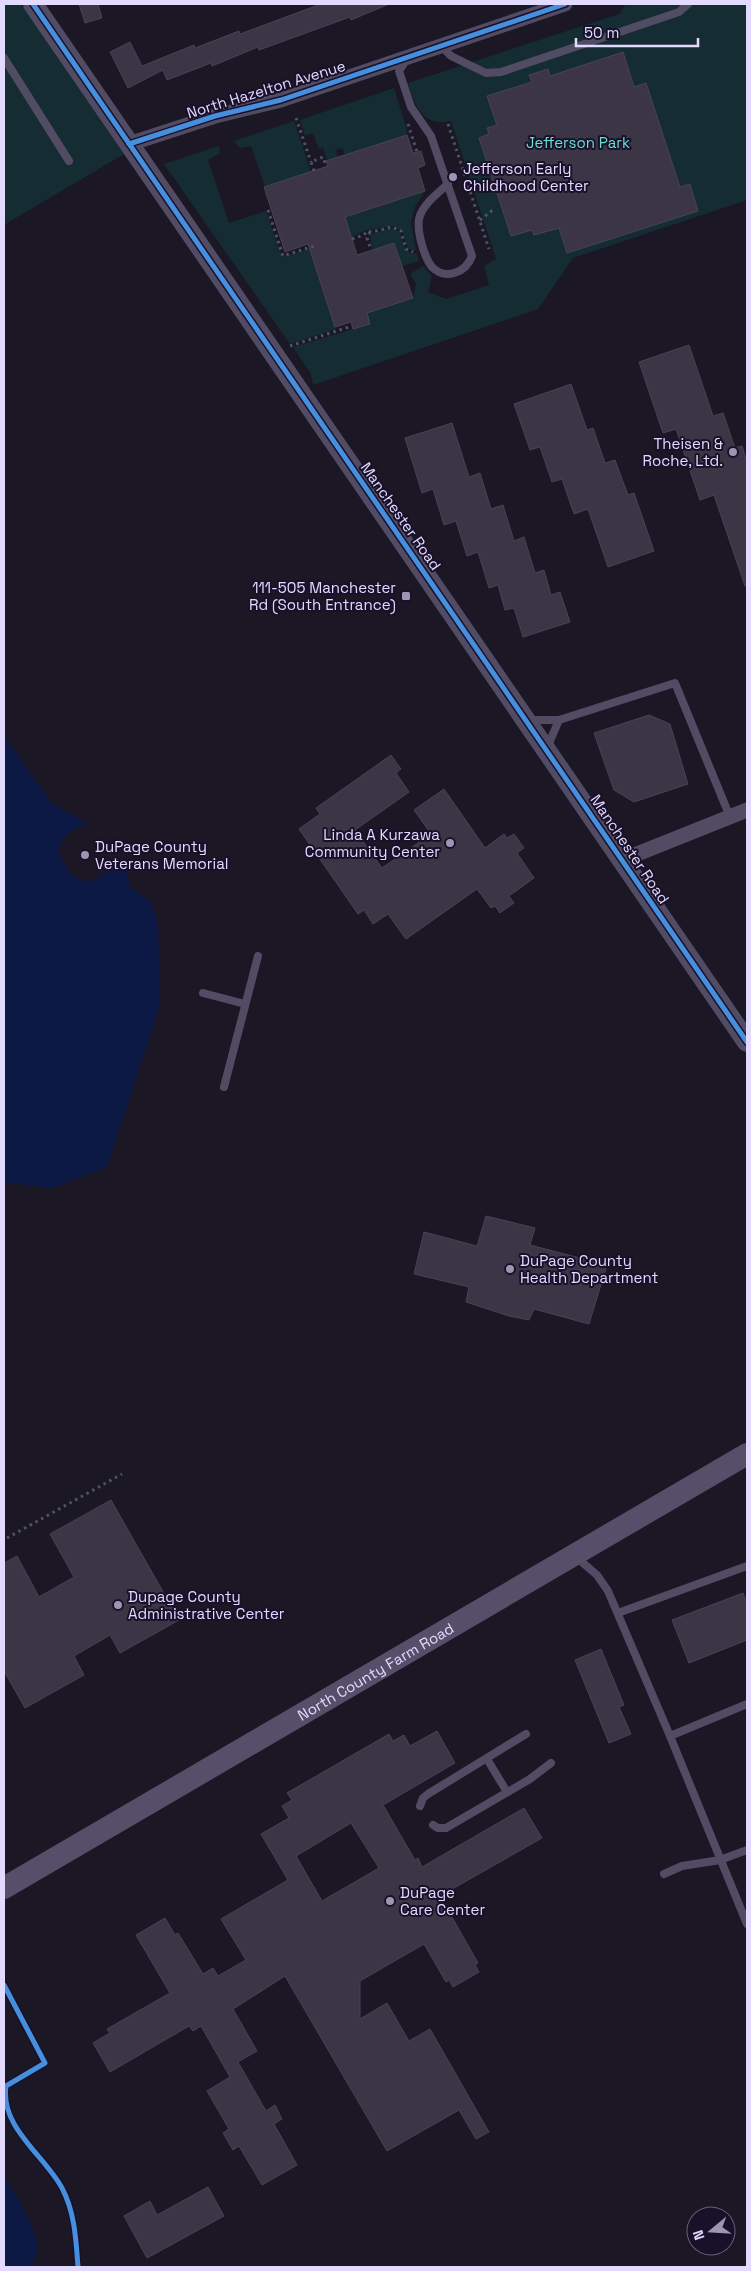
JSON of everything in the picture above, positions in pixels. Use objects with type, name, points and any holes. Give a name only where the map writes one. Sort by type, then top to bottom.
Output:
[{"type":"main road","name":"North County Farm Road","points":[[4,1888],[747,1454]]},
{"type":"street","name":"Manchester Road","points":[[33,4],[747,1042]]},
{"type":"street","name":"North Hazelton Avenue","points":[[129,144],[216,116],[281,100],[565,4]]},
{"type":"street","points":[[622,860],[747,810]]},
{"type":"lane","points":[[440,45],[452,56],[486,73],[501,72],[679,12],[688,4]]},
{"type":"lane","points":[[409,56],[399,71],[404,88],[417,118],[432,136],[448,184],[472,256],[468,266],[455,274],[441,273],[432,266],[424,249],[420,234],[419,219],[424,207],[448,184]]},
{"type":"lane","points":[[4,58],[69,161]]},
{"type":"lane","points":[[526,720],[559,720],[675,683],[730,817]]},
{"type":"lane","points":[[546,750],[559,720]]},
{"type":"lane","points":[[224,1087],[258,956]]},
{"type":"lane","points":[[203,993],[245,1004]]},
{"type":"lane","points":[[574,1555],[597,1575],[608,1591],[747,1924]]},
{"type":"lane","points":[[618,1613],[747,1566]]},
{"type":"lane","points":[[670,1736],[747,1704]]},
{"type":"lane","points":[[420,1806],[423,1798],[428,1794],[526,1734]]},
{"type":"lane","points":[[487,1759],[507,1792]]},
{"type":"lane","points":[[433,1825],[446,1828],[550,1764]]},
{"type":"lane","points":[[664,1874],[682,1866],[720,1860],[747,1850]]},
{"type":"path","points":[[296,118],[314,171]]},
{"type":"path","points":[[448,124],[489,249]]},
{"type":"path","points":[[311,162],[324,157],[326,166]]},
{"type":"path","points":[[480,220],[494,209]]},
{"type":"path","points":[[268,210],[283,256],[317,245]]},
{"type":"path","points":[[352,239],[366,236],[367,232],[388,227],[400,231],[408,250],[412,252],[424,249]]},
{"type":"path","points":[[366,236],[371,250]]},
{"type":"path","points":[[289,346],[352,326]]},
{"type":"path","points":[[7,1538],[122,1474]]},
{"type":"green space","points":[[4,4],[21,4],[124,154],[4,225]]},
{"type":"green space","name":"Jefferson Park","points":[[626,4],[747,4],[747,200],[573,258],[538,309],[313,385],[311,374],[293,347],[370,324],[367,313],[413,298],[416,284],[410,274],[423,266],[432,276],[428,292],[446,299],[489,285],[484,266],[496,259],[451,121],[433,121],[427,118],[417,107],[408,83],[619,14]]},
{"type":"green space","points":[[394,88],[407,135],[345,155],[342,148],[335,150],[338,157],[327,161],[323,148],[319,149],[313,133],[305,136],[300,120]]},
{"type":"green space","points":[[294,121],[311,172],[265,187],[251,146],[240,148],[234,141]]},
{"type":"green space","points":[[219,146],[220,153],[208,160],[229,223],[266,211],[282,257],[309,249],[336,329],[290,344],[164,164]]},
{"type":"green space","points":[[425,191],[415,207],[411,223],[416,250],[408,249],[403,233],[395,226],[367,230],[352,237],[349,230],[339,233],[335,221]]},
{"type":"green space","points":[[389,228],[399,231],[406,250],[412,254],[417,253],[419,261],[402,266],[394,243],[372,250],[370,235]]},
{"type":"water","points":[[4,735],[51,803],[89,824],[69,833],[58,852],[71,875],[85,882],[101,877],[114,862],[127,871],[130,887],[150,901],[158,921],[160,1005],[107,1167],[53,1188],[4,1182]]},
{"type":"water","points":[[4,2177],[24,2210],[37,2239],[37,2251],[30,2267],[4,2267]]},
{"type":"building","points":[[79,4],[98,4],[102,18],[85,23]]},
{"type":"building","points":[[321,4],[389,4],[351,20],[350,17],[259,50],[258,47],[212,66],[211,63],[167,80],[163,70],[128,88],[110,52],[130,42],[142,66],[194,45],[195,48],[239,31],[240,34]]},
{"type":"building","points":[[623,52],[634,87],[646,83],[680,187],[690,184],[698,211],[567,253],[559,228],[534,235],[532,230],[511,236],[479,138],[489,134],[487,128],[497,125],[487,96],[532,82],[529,75],[548,69],[550,76]]},
{"type":"building","name":"Jefferson Early Childhood Center","points":[[407,135],[413,153],[421,151],[425,165],[418,168],[425,191],[345,217],[357,255],[394,243],[413,298],[367,313],[370,324],[353,329],[351,322],[335,327],[308,244],[285,252],[264,187],[328,166],[326,161]]},
{"type":"building","points":[[689,345],[713,416],[723,413],[735,448],[742,446],[747,462],[747,586],[745,586],[714,495],[700,500],[676,429],[663,433],[639,362]]},
{"type":"building","points":[[571,384],[587,430],[593,428],[605,463],[615,460],[628,495],[634,493],[654,551],[608,567],[588,509],[574,514],[562,479],[552,482],[540,447],[530,450],[514,404]]},
{"type":"building","points":[[452,423],[469,477],[480,473],[491,509],[503,505],[514,541],[524,537],[535,573],[544,570],[551,595],[560,592],[570,622],[523,637],[514,608],[505,610],[498,585],[489,588],[478,552],[467,556],[456,521],[444,525],[433,489],[422,493],[405,438]]},
{"type":"building","points":[[649,715],[670,724],[688,784],[634,802],[614,790],[594,733]]},
{"type":"building","name":"Linda A Kurzawa Community Center","points":[[391,755],[401,769],[396,773],[409,792],[355,830],[382,868],[431,834],[414,810],[444,789],[485,848],[504,834],[507,838],[514,834],[524,848],[517,853],[534,878],[509,896],[514,903],[500,913],[495,906],[491,908],[477,889],[406,939],[388,914],[373,924],[364,910],[358,914],[299,829],[320,814],[316,808]]},
{"type":"building","name":"DuPage County Health Department","points":[[486,1216],[535,1228],[530,1245],[607,1265],[589,1324],[534,1309],[529,1320],[509,1316],[466,1302],[469,1287],[414,1274],[424,1232],[477,1246]]},
{"type":"building","name":"Dupage County Administrative Center","points":[[111,1500],[179,1620],[120,1653],[110,1635],[74,1656],[84,1675],[25,1708],[4,1671],[4,1563],[17,1556],[39,1597],[74,1577],[50,1534]]},
{"type":"building","points":[[743,1593],[747,1604],[747,1640],[689,1663],[672,1620]]},
{"type":"building","points":[[601,1649],[624,1705],[619,1707],[631,1734],[609,1743],[575,1660]]},
{"type":"building","name":"DuPage Care Center","points":[[437,1731],[455,1763],[383,1805],[415,1860],[418,1858],[422,1867],[524,1808],[542,1838],[440,1896],[478,1963],[475,1965],[479,1972],[453,1987],[449,1980],[446,1982],[424,1944],[360,1981],[360,2019],[387,2003],[409,2041],[430,2029],[489,2132],[476,2139],[459,2110],[387,2151],[285,1976],[233,2009],[257,2051],[238,2062],[266,2111],[275,2105],[282,2119],[274,2124],[297,2165],[262,2185],[239,2146],[233,2150],[223,2133],[229,2129],[207,2091],[230,2077],[201,2026],[193,2031],[189,2026],[110,2072],[93,2043],[110,2033],[107,2029],[170,1993],[136,1935],[165,1918],[175,1935],[178,1933],[203,1974],[213,1968],[218,1976],[246,1960],[221,1919],[288,1880],[261,1834],[289,1818],[282,1806],[292,1800],[287,1793],[389,1734],[393,1741],[404,1735],[410,1746]],"holes":[[[351,1823],[379,1868],[322,1901],[296,1856]]]},
{"type":"building","points":[[208,2187],[224,2216],[147,2258],[124,2216],[150,2201],[157,2215]]},
{"type":"cycle path","points":[[33,4],[747,1042]]},
{"type":"cycle path","points":[[129,144],[215,116],[281,100],[565,4]]},
{"type":"cycle path","points":[[4,1985],[45,2063],[6,2086],[6,2101],[16,2128],[54,2176],[66,2197],[74,2227],[78,2267]]},
{"type":"place","name":"Jefferson Early Childhood Center","points":[[453,177]]},
{"type":"place","name":"Theisen & Roche, Ltd.","points":[[733,452]]},
{"type":"place","name":"111-505 Manchester Rd (South Entrance)","points":[[406,596]]},
{"type":"place","name":"Linda A Kurzawa Community Center","points":[[450,843]]},
{"type":"place","name":"DuPage County Veterans Memorial","points":[[85,855]]},
{"type":"place","name":"DuPage County Health Department","points":[[510,1269]]},
{"type":"place","name":"Dupage County Administrative Center","points":[[118,1605]]},
{"type":"place","name":"DuPage Care Center","points":[[390,1901]]}]
